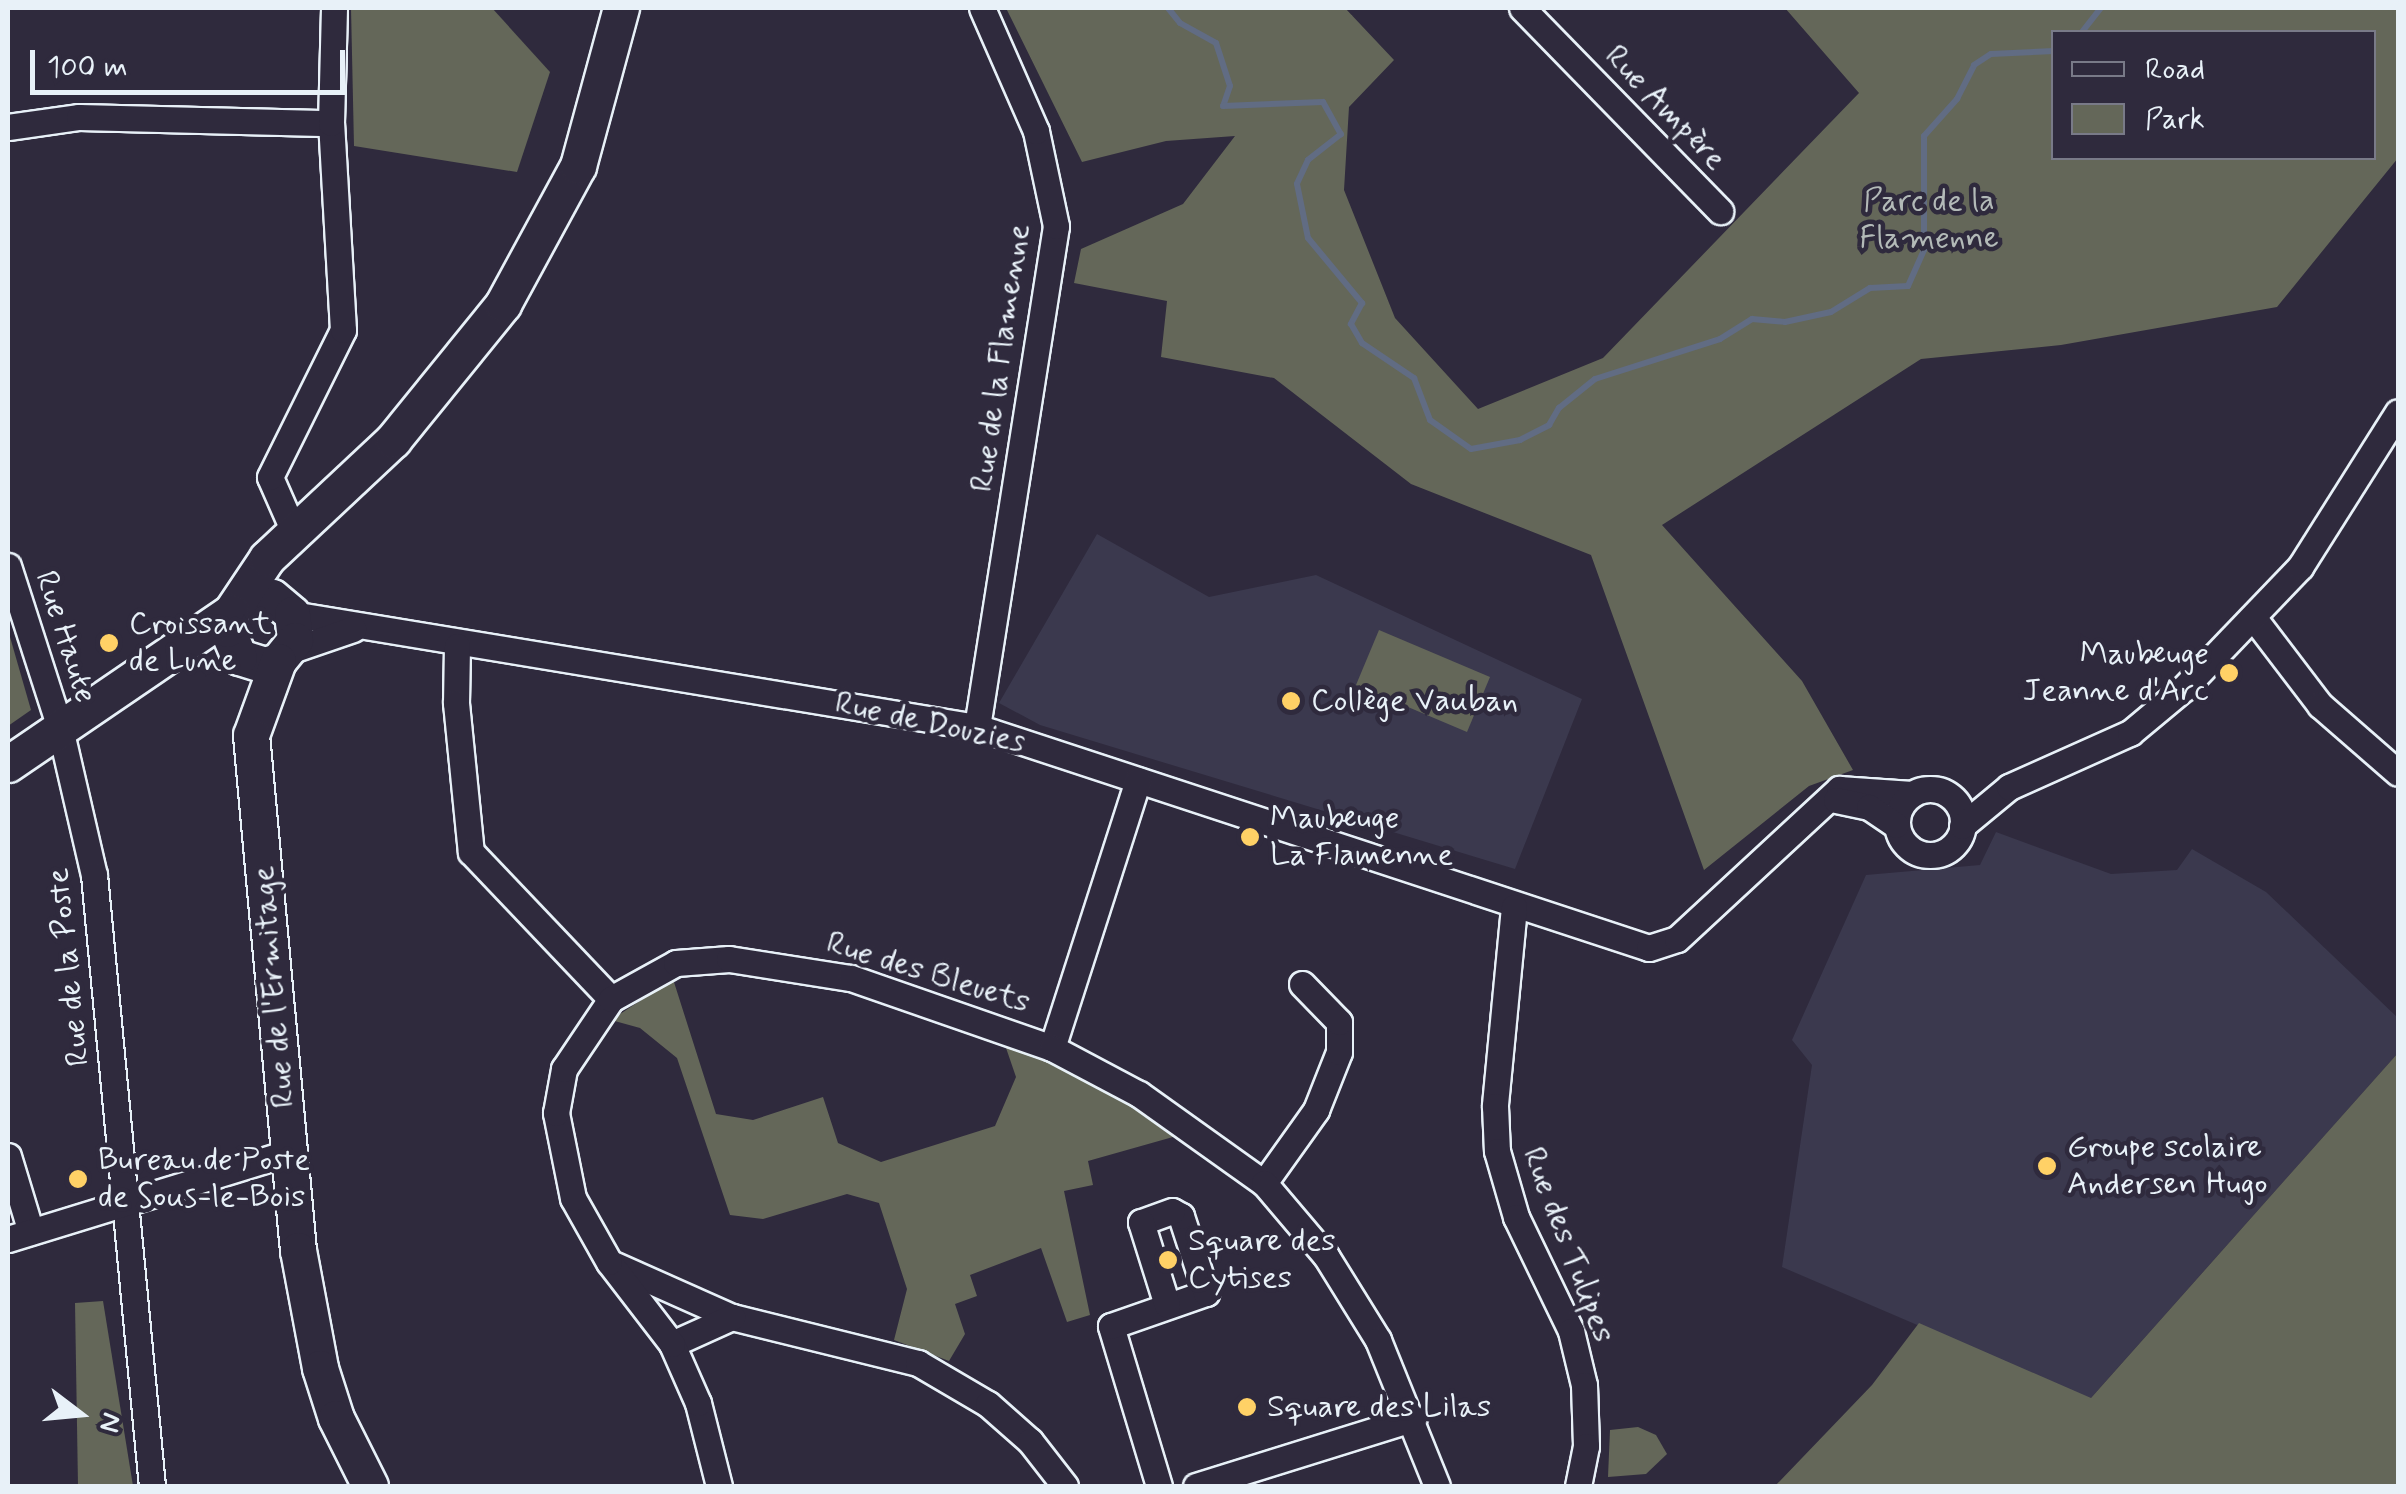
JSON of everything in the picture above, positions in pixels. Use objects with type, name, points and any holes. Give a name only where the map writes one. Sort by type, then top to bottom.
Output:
[{"type":"main road","points":[[251,735],[237,629],[267,558],[393,440],[504,304],[578,166],[621,8]]},
{"type":"main road","name":"Rue de l'Ermitage","points":[[295,534],[285,564],[288,609],[284,656],[251,735],[298,1250],[336,1418],[370,1486]]},
{"type":"main road","points":[[8,764],[173,652],[237,629],[272,597],[288,609]]},
{"type":"main road","points":[[237,629],[265,665],[284,656]]},
{"type":"main road","points":[[336,1418],[348,1486]]},
{"type":"street","points":[[295,534],[270,477],[343,330],[332,123],[334,8]]},
{"type":"street","name":"Rue de la Flamenne","points":[[977,727],[1056,226],[1036,131],[982,8]]},
{"type":"street","name":"Rue Ampère","points":[[1522,8],[1720,212]]},
{"type":"street","points":[[8,127],[79,118],[332,123]]},
{"type":"street","points":[[1826,798],[1869,807],[1896,825],[1909,848],[1929,855],[1949,848],[1962,826],[2009,787],[2148,721],[2300,566],[2398,412]]},
{"type":"street","name":"Rue Haute","points":[[8,566],[60,728]]},
{"type":"street","name":"Rue de Douzies","points":[[288,609],[353,628],[458,646],[977,727],[1600,937],[1649,948],[1677,939],[1826,798]]},
{"type":"street","points":[[2253,616],[2320,705],[2398,774]]},
{"type":"street","points":[[284,656],[353,628]]},
{"type":"street","points":[[458,646],[456,703],[471,852],[611,999]]},
{"type":"street","name":"Rue de la Poste","points":[[60,728],[101,922],[152,1486]]},
{"type":"street","points":[[1052,1048],[1138,780]]},
{"type":"street","points":[[1826,798],[1839,789],[1912,794],[2009,787]]},
{"type":"street","points":[[1942,790],[1958,802],[1962,826]]},
{"type":"street","points":[[1896,825],[1912,794]]},
{"type":"street","name":"Rue des Tulipes","points":[[1514,906],[1496,1088],[1498,1151],[1510,1200],[1576,1349],[1586,1446],[1578,1486]]},
{"type":"street","name":"Rue des Bleuets","points":[[719,1486],[698,1402],[664,1334],[609,1262],[574,1198],[556,1113],[564,1069],[611,999],[676,964],[761,963],[898,991],[1052,1048],[1139,1094],[1264,1183],[1326,1256],[1378,1340],[1414,1418],[1437,1486]]},
{"type":"street","points":[[1264,1183],[1316,1110],[1339,1052],[1339,1022],[1302,984]]},
{"type":"street","points":[[8,1156],[19,1236],[290,1152]]},
{"type":"street","points":[[609,1262],[732,1317],[896,1355],[932,1370],[988,1404],[1030,1441],[1065,1486]]},
{"type":"street","points":[[664,1334],[692,1302]]},
{"type":"street","points":[[1158,1486],[1112,1326],[1168,1305]]},
{"type":"street","points":[[664,1334],[732,1317]]},
{"type":"street","points":[[1196,1486],[1414,1418]]},
{"type":"shaded area","name":"Collège Vauban","points":[[1097,534],[1209,597],[1316,575],[1582,699],[1515,869],[1040,725],[999,703]]},
{"type":"shaded area","name":"Groupe scolaire Andersen Hugo","points":[[1996,832],[2111,874],[2177,870],[2192,849],[2266,892],[2398,1018],[2398,1053],[2090,1399],[1782,1267],[1812,1065],[1792,1040],[1866,875],[1980,865]]},
{"type":"green space","points":[[351,8],[492,8],[550,72],[517,172],[354,146]]},
{"type":"green space","name":"Parc de la Flamenne","points":[[1006,8],[1345,8],[1394,60],[1349,107],[1344,190],[1395,318],[1478,409],[1603,358],[1859,93],[1785,8],[2398,8],[2398,158],[2277,307],[2061,345],[1921,359],[1662,525],[1802,681],[1853,770],[1809,786],[1704,870],[1591,555],[1411,484],[1274,378],[1161,357],[1167,301],[1074,283],[1081,249],[1183,204],[1235,136],[1166,141],[1082,162]]},
{"type":"green space","points":[[8,630],[31,710],[8,726]]},
{"type":"green space","points":[[1379,630],[1490,677],[1467,732],[1356,685]]},
{"type":"green space","points":[[673,979],[716,1114],[753,1120],[823,1097],[838,1143],[881,1162],[995,1126],[1016,1077],[1005,1045],[1105,1086],[1180,1135],[1088,1161],[1093,1185],[1064,1191],[1090,1315],[1067,1322],[1041,1248],[970,1275],[977,1296],[955,1304],[965,1334],[949,1361],[894,1340],[907,1289],[879,1203],[847,1194],[763,1219],[730,1215],[677,1058],[640,1028],[611,1020]]},
{"type":"green space","points":[[2398,1053],[2398,1486],[1775,1486],[1872,1385],[1919,1323],[2091,1398]]},
{"type":"green space","points":[[103,1301],[133,1486],[78,1486],[75,1303]]},
{"type":"green space","points":[[1638,1427],[1656,1435],[1667,1454],[1646,1474],[1608,1477],[1610,1430]]},
{"type":"waterway","points":[[1168,8],[1180,23],[1216,43],[1230,86],[1223,106],[1323,102],[1341,134],[1308,160],[1297,184],[1308,238],[1362,303],[1351,324],[1362,343],[1414,378],[1430,420],[1471,449],[1520,440],[1549,425],[1559,408],[1595,379],[1720,339],[1752,319],[1785,322],[1831,312],[1870,288],[1908,286],[1924,250],[1924,136],[1957,99],[1974,65],[1991,54],[2051,51]]},
{"type":"waterway","points":[[2084,30],[2101,8]]},
{"type":"place","name":"Croissant de Lune","points":[[109,643]]},
{"type":"place","name":"Maubeuge Jeanne d'Arc","points":[[2229,673]]},
{"type":"place","name":"Collège Vauban","points":[[1291,701]]},
{"type":"place","name":"Maubeuge La Flamenne","points":[[1250,837]]},
{"type":"place","name":"Groupe scolaire Andersen Hugo","points":[[2047,1166]]},
{"type":"place","name":"Bureau de Poste de Sous-le-Bois","points":[[78,1179]]},
{"type":"place","name":"Square des Cytises","points":[[1168,1260]]},
{"type":"place","name":"Square des Lilas","points":[[1247,1407]]}]
